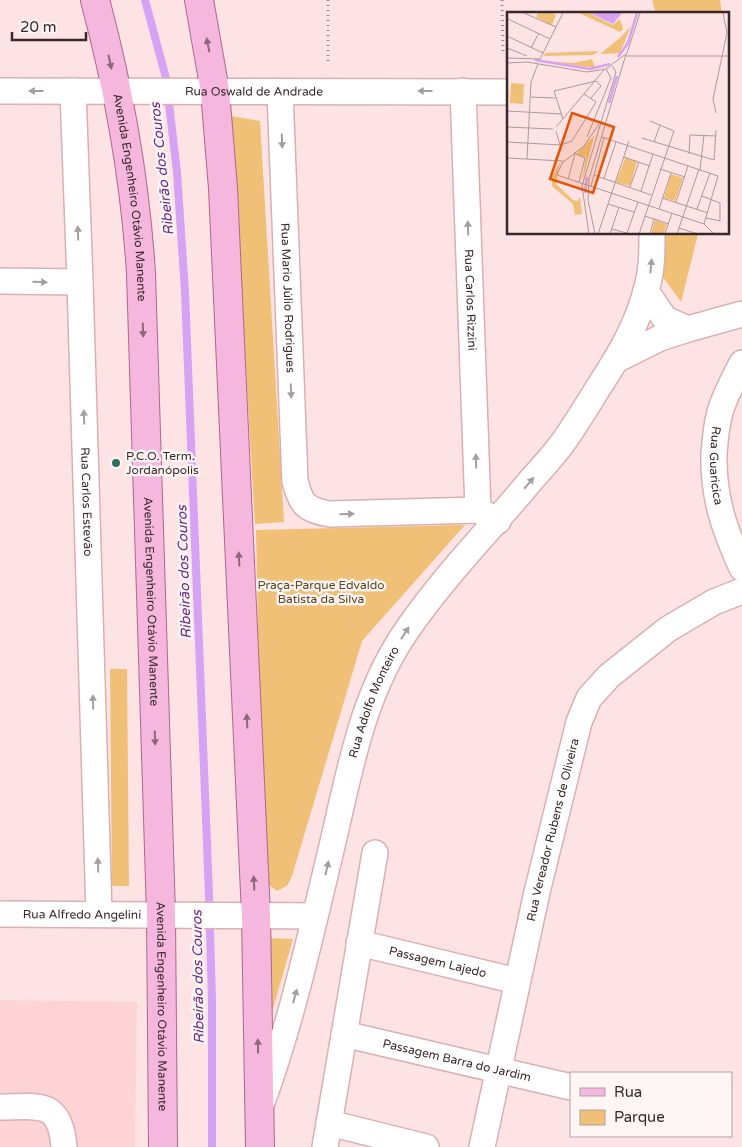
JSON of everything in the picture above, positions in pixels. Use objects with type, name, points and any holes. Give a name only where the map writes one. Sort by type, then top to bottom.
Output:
[{"type":"main road","name":"Avenida Engenheiro Otávio Manente","points":[[95,0],[129,91],[141,272],[172,914],[163,1147]]},
{"type":"main road","points":[[199,0],[203,91],[223,188],[246,915],[260,1109],[260,1147]]},
{"type":"street","name":"Rua Oswald de Andrade","points":[[0,91],[507,92]]},
{"type":"street","name":"Rua Carlos Estevão","points":[[73,91],[99,913]]},
{"type":"street","name":"Rua Carlos Rizzini","points":[[463,91],[488,515]]},
{"type":"street","name":"Rua Mario Júlio Rodrigues","points":[[280,92],[295,481],[302,502],[309,509],[330,514],[488,515]]},
{"type":"street","name":"Rua Adolfo Monteiro","points":[[260,1109],[280,1052],[316,916],[355,744],[378,682],[391,655],[407,629],[451,573],[488,515],[563,442],[616,360],[631,334],[646,291],[650,274],[652,235]]},
{"type":"street","points":[[0,281],[80,282]]},
{"type":"street","points":[[646,291],[665,319],[688,328],[742,314]]},
{"type":"street","name":"Rua Adolfo Monteiro","points":[[616,360],[646,344],[688,328]]},
{"type":"street","name":"Rua Guaricica","points":[[742,363],[725,398],[716,426],[714,472],[716,498],[721,519],[728,540],[742,568]]},
{"type":"street","name":"Rua Vereador Rubens de Oliveira","points":[[482,1147],[537,892],[579,722],[589,698],[609,676],[668,629],[714,602],[742,591]]},
{"type":"street","points":[[375,853],[327,1135],[426,1147]]},
{"type":"street","name":"Rua Alfredo Angelini","points":[[0,914],[99,913],[316,916]]},
{"type":"street","name":"Passagem Lajedo","points":[[360,943],[517,981]]},
{"type":"street","name":"Passagem Barra do Jardim","points":[[344,1034],[570,1087]]},
{"type":"street","points":[[0,1107],[42,1107],[52,1111],[63,1130],[64,1147]]},
{"type":"path","points":[[328,0],[328,64]]},
{"type":"path","points":[[502,0],[503,51]]},
{"type":"shaded area","points":[[0,1000],[137,1002],[135,1147],[0,1147]]},
{"type":"green space","points":[[652,0],[720,0],[722,12],[655,12]]},
{"type":"green space","points":[[231,116],[260,121],[284,522],[255,524]]},
{"type":"green space","points":[[665,235],[698,235],[681,302],[660,273]]},
{"type":"green space","name":"Praça-Parque Edvaldo Batista da Silva","points":[[465,525],[362,641],[292,876],[287,886],[277,891],[263,880],[256,530]]},
{"type":"green space","points":[[110,669],[127,669],[129,886],[112,886]]},
{"type":"green space","points":[[268,938],[293,939],[270,1019]]},
{"type":"waterway","name":"Ribeirão dos Couros","points":[[145,0],[166,78],[177,172],[185,292],[209,894],[212,1001],[212,1147]]},
{"type":"place","name":"P.C.O. Term. Jordanópolis","points":[[116,463]]}]
